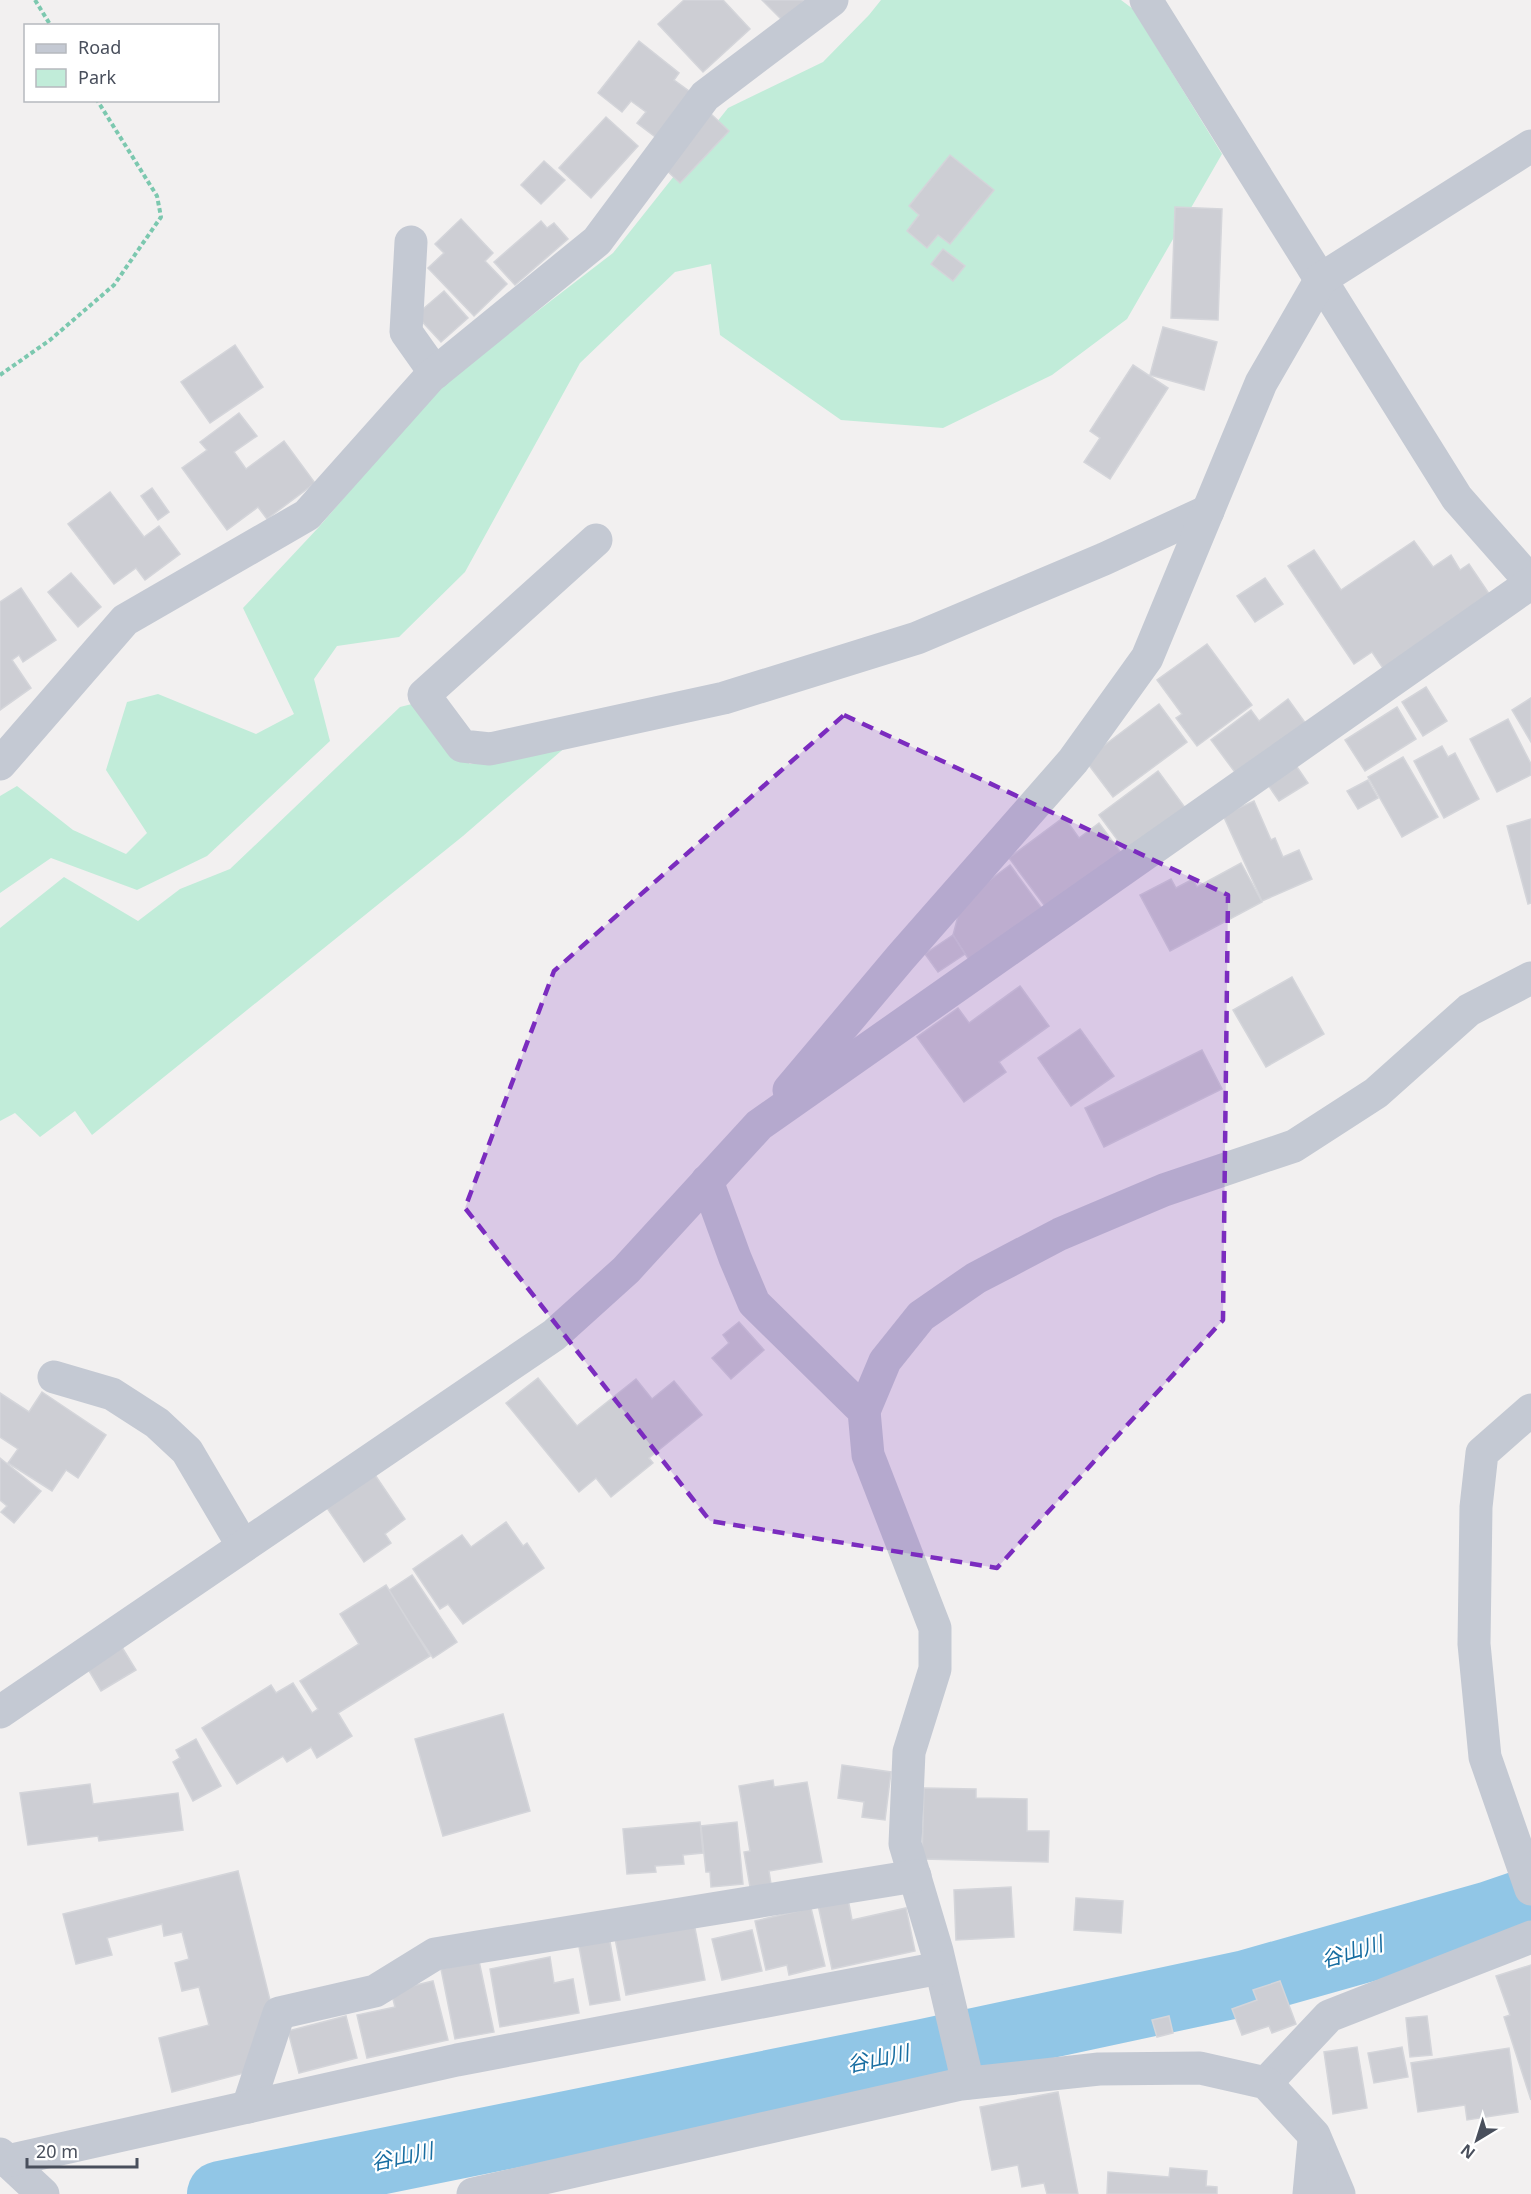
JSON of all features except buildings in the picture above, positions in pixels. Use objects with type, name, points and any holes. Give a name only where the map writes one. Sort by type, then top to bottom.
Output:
[{"type":"street","points":[[0,764],[125,620],[307,515],[435,373],[597,241],[705,96],[832,0]]},
{"type":"street","points":[[759,1125],[1531,583],[1457,498],[1146,0]]},
{"type":"street","points":[[0,1712],[554,1335],[626,1270],[759,1125],[901,957],[1074,761],[1147,658],[1261,383],[1321,279],[1531,146]]},
{"type":"street","points":[[411,242],[406,332],[435,373]]},
{"type":"street","points":[[596,540],[424,695],[462,746],[490,749],[724,698],[905,642],[1104,559],[1208,511]]},
{"type":"street","points":[[968,2083],[940,1968],[905,1844],[909,1752],[935,1669],[935,1628],[868,1455],[864,1411],[885,1361],[921,1316],[976,1278],[1060,1234],[1164,1190],[1294,1146],[1376,1093],[1469,1010],[1531,978]]},
{"type":"street","points":[[707,1181],[754,1304],[864,1411]]},
{"type":"street","points":[[54,1377],[111,1394],[157,1423],[187,1451],[243,1546]]},
{"type":"street","points":[[1531,1410],[1482,1453],[1476,1507],[1474,1644],[1485,1757],[1531,1889]]},
{"type":"street","points":[[248,2107],[279,2013],[375,1991],[435,1954],[915,1876]]},
{"type":"street","points":[[1266,2083],[1329,2016],[1531,1937]]},
{"type":"street","points":[[4,2158],[457,2060],[940,1968]]},
{"type":"street","points":[[473,2194],[968,2083],[1100,2069],[1200,2068],[1266,2083],[1314,2135],[1339,2194]]},
{"type":"street","points":[[1309,2194],[1314,2135]]},
{"type":"street","points":[[4,2158],[43,2194]]},
{"type":"path","points":[[35,0],[50,24]]},
{"type":"path","points":[[0,375],[50,340],[114,285],[161,217],[157,196],[98,102]]},
{"type":"highlighted area","points":[[844,715],[1228,895],[1223,1320],[997,1568],[710,1521],[465,1208],[554,971]]},
{"type":"green space","points":[[881,0],[1121,0],[1133,9],[1222,154],[1127,319],[1052,375],[943,428],[841,420],[720,335],[711,264],[675,272],[580,363],[465,572],[399,637],[337,646],[314,679],[330,741],[207,856],[137,890],[51,858],[0,893],[0,796],[17,786],[73,830],[126,854],[147,833],[106,770],[127,702],[158,694],[256,734],[294,714],[243,608],[318,528],[440,386],[613,253],[728,108],[823,62]]},
{"type":"green space","points":[[416,703],[452,751],[470,764],[568,745],[463,836],[92,1135],[75,1111],[40,1137],[15,1113],[0,1121],[0,928],[64,877],[138,921],[180,889],[230,869],[400,707]]},
{"type":"waterway","name":"谷山川","points":[[220,2194],[923,2052],[1246,1983],[1490,1914],[1531,1900]]}]
